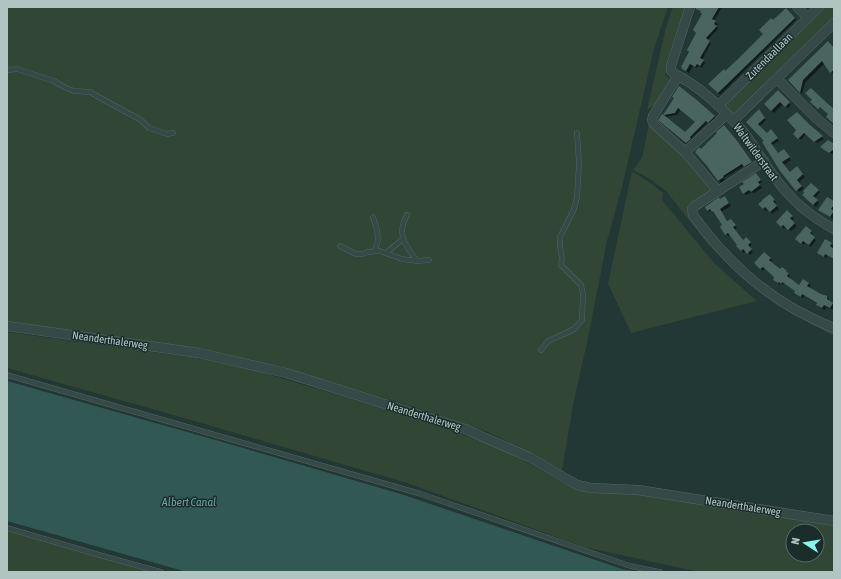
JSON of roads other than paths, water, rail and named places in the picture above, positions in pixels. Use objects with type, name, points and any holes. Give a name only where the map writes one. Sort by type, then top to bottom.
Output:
[{"type":"street","points":[[690,7],[671,66],[671,71],[678,76],[652,120],[653,123],[685,152],[718,191]]},
{"type":"street","points":[[797,7],[808,18]]},
{"type":"street","name":"Zutendaallaan","points":[[718,106],[819,7]]},
{"type":"street","name":"Zutendaallaan","points":[[733,121],[834,23]]},
{"type":"street","name":"Waltwilderstraat","points":[[678,76],[699,89],[727,114],[745,135],[773,175],[793,200],[822,223],[834,229]]},
{"type":"street","points":[[777,79],[817,119],[834,133]]},
{"type":"street","points":[[685,152],[727,114]]},
{"type":"street","points":[[764,162],[695,206],[692,209],[693,215],[719,248],[738,267],[773,296],[795,310],[834,328]]},
{"type":"street","name":"Neanderthalerweg","points":[[7,326],[199,353],[286,373],[465,429],[529,457],[577,485],[591,488],[638,490],[834,521]]},
{"type":"lane","points":[[7,68],[8,70],[17,69],[74,91],[90,92],[141,120],[149,128],[167,134],[173,133]]},
{"type":"lane","points":[[541,350],[548,341],[574,329],[582,320],[583,294],[581,285],[561,265],[562,259],[560,246],[560,237],[574,209],[577,197],[579,164],[578,133]]},
{"type":"lane","points":[[407,215],[402,226],[403,238],[417,261]]},
{"type":"lane","points":[[373,217],[377,228],[378,238],[377,247],[374,251]]},
{"type":"lane","points":[[386,253],[403,238]]},
{"type":"lane","points":[[340,246],[356,254],[380,251],[402,259],[417,261],[429,260]]},
{"type":"lane","points":[[7,376],[421,494],[630,566],[660,572]]},
{"type":"lane","points":[[7,528],[161,572]]},
{"type":"water","name":"Albert Canal","points":[[7,381],[401,494],[622,569],[640,572],[187,572],[7,521]]}]
